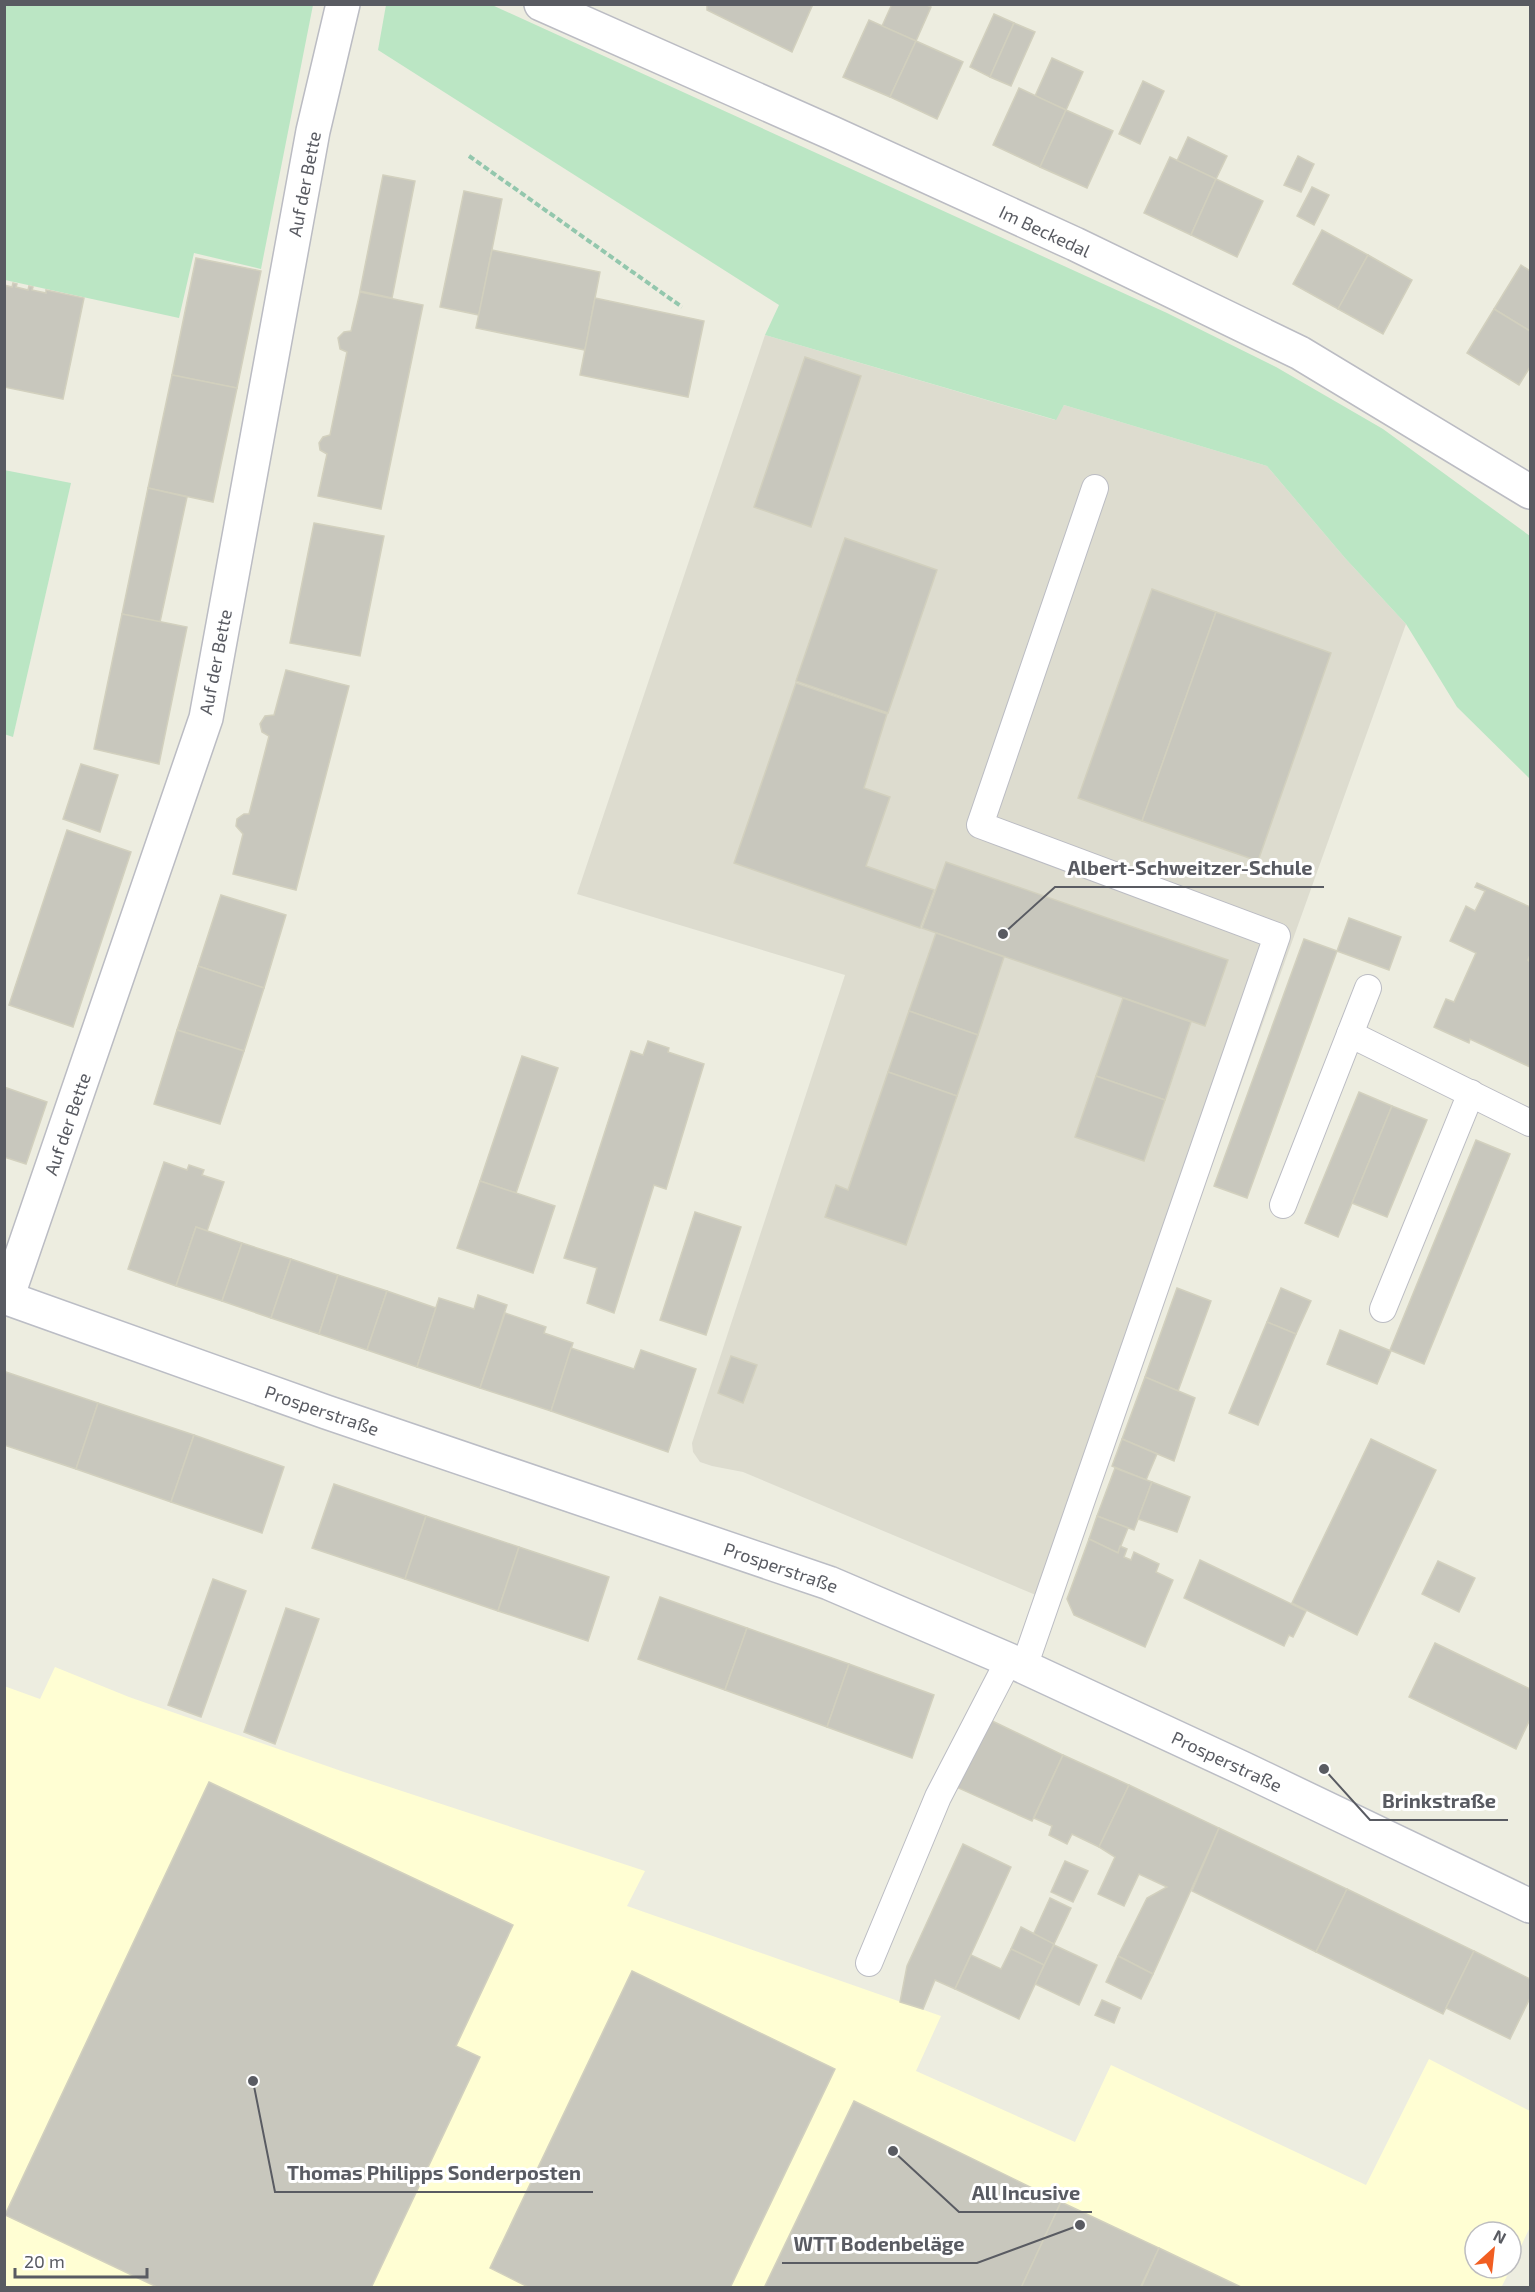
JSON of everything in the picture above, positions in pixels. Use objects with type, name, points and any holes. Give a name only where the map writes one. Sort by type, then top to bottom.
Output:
[{"type":"street","name":"Auf der Bette","points":[[6,1298],[206,718],[313,131],[343,4]]},
{"type":"street","name":"Im Beckedal","points":[[541,4],[1075,244],[1300,352],[1530,492]]},
{"type":"street","name":"Prosperstraße","points":[[6,1298],[326,1412],[829,1583],[1016,1663],[1530,1906]]},
{"type":"lane","points":[[869,1963],[938,1797],[1016,1663],[1277,936],[980,825],[1095,488]]},
{"type":"lane","points":[[1283,1205],[1368,988]]},
{"type":"lane","points":[[1350,1034],[1530,1123]]},
{"type":"lane","points":[[1383,1310],[1471,1093]]},
{"type":"path","points":[[469,156],[682,307]]},
{"type":"shaded area","points":[[5,4],[313,5],[261,269],[194,253],[179,318],[5,280]]},
{"type":"shaded area","points":[[386,5],[492,5],[1167,313],[1276,367],[1383,429],[1530,536],[1530,779],[1457,707],[1406,624],[1345,558],[1267,466],[1064,405],[1056,420],[765,335],[779,305],[378,50]]},
{"type":"shaded area","points":[[765,335],[1055,420],[1064,405],[1267,466],[1345,558],[1406,624],[1055,1603],[743,1472],[700,1462],[693,1452],[692,1443],[845,975],[577,894]]},
{"type":"shaded area","points":[[4,470],[71,483],[13,737],[4,734]]},
{"type":"shaded area","points":[[55,1667],[129,1697],[344,1772],[645,1871],[627,1906],[941,2016],[916,2071],[1075,2142],[1111,2065],[1366,2185],[1429,2059],[1530,2111],[1530,2227],[1523,2242],[1523,2220],[1463,2220],[1463,2280],[1505,2280],[1501,2288],[5,2287],[4,1686],[40,1699]]},
{"type":"building","points":[[707,4],[813,4],[792,52],[707,10]]},
{"type":"building","points":[[892,4],[925,4],[931,7],[916,41],[882,26]]},
{"type":"building","points":[[994,14],[1014,23],[990,77],[970,67]]},
{"type":"building","points":[[869,20],[916,41],[890,97],[843,77]]},
{"type":"building","points":[[1014,23],[1035,32],[1011,86],[990,77]]},
{"type":"building","points":[[916,41],[963,62],[937,119],[890,97]]},
{"type":"building","points":[[1052,58],[1083,72],[1066,110],[1035,96]]},
{"type":"building","points":[[1143,81],[1164,91],[1140,144],[1119,134]]},
{"type":"building","points":[[1019,88],[1066,110],[1040,167],[993,145]]},
{"type":"building","points":[[1066,110],[1113,131],[1087,188],[1040,167]]},
{"type":"building","points":[[1188,137],[1227,156],[1216,179],[1177,161]]},
{"type":"building","points":[[1298,156],[1314,164],[1301,192],[1284,185]]},
{"type":"building","points":[[1170,157],[1216,179],[1191,235],[1144,213]]},
{"type":"building","points":[[383,175],[415,181],[392,298],[360,291]]},
{"type":"building","points":[[1216,179],[1263,201],[1237,257],[1191,235]]},
{"type":"building","points":[[1312,187],[1329,195],[1314,225],[1297,216]]},
{"type":"building","points":[[464,191],[502,199],[479,315],[440,307]]},
{"type":"building","points":[[1322,230],[1368,255],[1338,309],[1293,284]]},
{"type":"building","points":[[492,250],[600,272],[585,350],[476,328]]},
{"type":"building","points":[[1368,255],[1412,280],[1383,334],[1338,309]]},
{"type":"building","points":[[196,258],[261,271],[237,388],[172,375]]},
{"type":"building","points":[[1521,265],[1530,271],[1530,331],[1494,309]]},
{"type":"building","points":[[13,283],[17,284],[16,287],[28,290],[29,286],[33,287],[32,290],[46,293],[46,290],[84,298],[63,399],[4,387],[4,285],[12,287]]},
{"type":"building","points":[[360,292],[423,305],[381,509],[318,496],[327,454],[320,450],[319,443],[323,437],[330,435],[347,352],[340,349],[338,338],[344,332],[351,331]]},
{"type":"building","points":[[595,298],[704,321],[688,397],[580,375]]},
{"type":"building","points":[[1494,309],[1530,331],[1530,367],[1519,385],[1467,353]]},
{"type":"building","points":[[805,357],[861,376],[811,527],[754,507]]},
{"type":"building","points":[[172,375],[237,388],[213,502],[148,488]]},
{"type":"building","points":[[148,488],[187,497],[160,622],[122,614]]},
{"type":"building","points":[[314,523],[384,536],[360,656],[290,643]]},
{"type":"building","points":[[845,538],[937,570],[888,713],[796,681]]},
{"type":"building","points":[[1152,589],[1216,612],[1142,821],[1078,798]]},
{"type":"building","points":[[1216,612],[1331,653],[1258,861],[1142,821]]},
{"type":"building","points":[[122,614],[187,627],[159,764],[94,749]]},
{"type":"building","points":[[286,670],[349,686],[296,890],[233,874],[243,834],[236,826],[237,819],[244,814],[249,814],[269,736],[262,732],[260,724],[265,716],[274,715]]},
{"type":"building","points":[[796,683],[887,714],[864,788],[890,797],[866,866],[934,890],[920,928],[734,863]]},
{"type":"building","points":[[81,764],[118,775],[100,832],[63,819]]},
{"type":"building","points":[[67,830],[131,852],[73,1027],[9,1005]]},
{"type":"building","points":[[946,862],[1228,960],[1205,1026],[922,928]]},
{"type":"building","points":[[1477,883],[1530,907],[1530,955],[1528,960],[1530,962],[1530,1067],[1470,1039],[1469,1043],[1434,1027],[1446,999],[1454,1002],[1476,953],[1450,941],[1466,906],[1475,911],[1485,891],[1475,887]]},
{"type":"building","points":[[221,895],[286,915],[264,988],[198,966]]},
{"type":"building","points":[[1349,918],[1401,937],[1389,970],[1337,951]]},
{"type":"building","points":[[936,933],[1004,957],[978,1035],[909,1011]]},
{"type":"building","points":[[1304,939],[1337,951],[1247,1198],[1214,1186]]},
{"type":"building","points":[[198,966],[264,988],[244,1051],[177,1030]]},
{"type":"building","points":[[1123,998],[1191,1022],[1165,1100],[1096,1076]]},
{"type":"building","points":[[909,1011],[978,1035],[957,1096],[888,1072]]},
{"type":"building","points":[[177,1030],[244,1051],[220,1124],[154,1104]]},
{"type":"building","points":[[648,1041],[669,1048],[668,1052],[704,1064],[666,1189],[654,1185],[614,1313],[587,1303],[597,1268],[564,1258],[631,1051],[643,1055]]},
{"type":"building","points":[[522,1056],[558,1068],[516,1193],[480,1181]]},
{"type":"building","points":[[888,1072],[957,1096],[906,1245],[825,1217],[836,1185],[848,1190]]},
{"type":"building","points":[[1096,1076],[1165,1100],[1144,1161],[1075,1137]]},
{"type":"building","points":[[4,1087],[47,1102],[26,1164],[4,1157]]},
{"type":"building","points":[[1359,1092],[1392,1106],[1338,1237],[1305,1223]]},
{"type":"building","points":[[1392,1106],[1427,1120],[1387,1217],[1352,1203]]},
{"type":"building","points":[[1476,1140],[1510,1154],[1424,1364],[1390,1350]]},
{"type":"building","points":[[164,1162],[187,1170],[189,1165],[204,1170],[202,1175],[224,1182],[207,1231],[196,1227],[176,1286],[128,1269]]},
{"type":"building","points":[[480,1181],[555,1206],[533,1273],[457,1248]]},
{"type":"building","points":[[695,1212],[741,1227],[706,1335],[660,1320]]},
{"type":"building","points":[[196,1227],[242,1243],[222,1301],[176,1286]]},
{"type":"building","points":[[242,1243],[291,1259],[271,1318],[222,1301]]},
{"type":"building","points":[[291,1259],[338,1275],[319,1334],[271,1318]]},
{"type":"building","points":[[338,1275],[387,1291],[367,1350],[319,1334]]},
{"type":"building","points":[[1177,1288],[1211,1301],[1178,1391],[1145,1377]]},
{"type":"building","points":[[1281,1288],[1311,1301],[1296,1334],[1267,1322]]},
{"type":"building","points":[[387,1291],[436,1308],[417,1367],[367,1350]]},
{"type":"building","points":[[478,1295],[507,1305],[480,1388],[417,1367],[439,1298],[474,1309]]},
{"type":"building","points":[[505,1313],[546,1327],[544,1333],[573,1343],[551,1411],[480,1388]]},
{"type":"building","points":[[1267,1322],[1296,1334],[1258,1425],[1229,1413]]},
{"type":"building","points":[[1340,1330],[1391,1351],[1377,1384],[1327,1364]]},
{"type":"building","points":[[571,1348],[634,1369],[641,1350],[696,1369],[668,1452],[551,1411]]},
{"type":"building","points":[[731,1356],[757,1365],[743,1403],[718,1393]]},
{"type":"building","points":[[6,1372],[98,1403],[76,1469],[4,1445],[4,1377]]},
{"type":"building","points":[[1145,1377],[1195,1398],[1174,1461],[1122,1439]]},
{"type":"building","points":[[98,1403],[194,1435],[171,1502],[76,1469]]},
{"type":"building","points":[[194,1435],[284,1467],[262,1533],[171,1502]]},
{"type":"building","points":[[1122,1439],[1157,1454],[1146,1480],[1112,1466]]},
{"type":"building","points":[[1371,1439],[1436,1470],[1357,1635],[1292,1603]]},
{"type":"building","points":[[1115,1468],[1152,1482],[1134,1530],[1097,1516]]},
{"type":"building","points":[[1152,1482],[1190,1497],[1177,1532],[1138,1519]]},
{"type":"building","points":[[334,1484],[426,1516],[405,1579],[312,1548]]},
{"type":"building","points":[[426,1516],[519,1547],[498,1611],[405,1579]]},
{"type":"building","points":[[1097,1516],[1128,1528],[1118,1553],[1089,1539]]},
{"type":"building","points":[[1089,1539],[1118,1553],[1120,1546],[1127,1549],[1124,1557],[1131,1560],[1134,1552],[1159,1564],[1156,1572],[1173,1580],[1145,1647],[1074,1615],[1067,1599]]},
{"type":"building","points":[[519,1547],[609,1577],[588,1641],[498,1611]]},
{"type":"building","points":[[1200,1560],[1306,1611],[1293,1637],[1289,1635],[1284,1646],[1184,1598]]},
{"type":"building","points":[[1438,1561],[1475,1578],[1459,1612],[1422,1594]]},
{"type":"building","points":[[213,1579],[246,1591],[201,1717],[168,1705]]},
{"type":"building","points":[[660,1597],[747,1628],[725,1690],[638,1659]]},
{"type":"building","points":[[286,1608],[319,1619],[275,1744],[244,1732]]},
{"type":"building","points":[[747,1628],[849,1664],[827,1727],[725,1690]]},
{"type":"building","points":[[1435,1643],[1530,1689],[1530,1719],[1516,1749],[1409,1697]]},
{"type":"building","points":[[849,1664],[934,1695],[912,1758],[827,1727]]},
{"type":"building","points":[[986,1718],[1063,1755],[1032,1821],[954,1786]]},
{"type":"building","points":[[1063,1755],[1129,1785],[1099,1847],[1072,1834],[1067,1844],[1049,1835],[1052,1826],[1034,1818]]},
{"type":"building","points":[[209,1782],[513,1925],[456,2046],[480,2057],[371,2288],[159,2288],[5,2215]]},
{"type":"building","points":[[1129,1785],[1219,1828],[1153,1974],[1118,1956],[1147,1898],[1167,1887],[1139,1874],[1124,1906],[1098,1894],[1115,1857],[1099,1847]]},
{"type":"building","points":[[1219,1828],[1347,1889],[1316,1952],[1192,1891]]},
{"type":"building","points":[[963,1844],[1011,1867],[955,1989],[935,1980],[923,2009],[900,2002],[907,1966]]},
{"type":"building","points":[[1065,1861],[1088,1871],[1073,1902],[1051,1892]]},
{"type":"building","points":[[1347,1889],[1474,1951],[1443,2014],[1316,1952]]},
{"type":"building","points":[[1050,1898],[1071,1908],[1054,1944],[1033,1935]]},
{"type":"building","points":[[1021,1927],[1054,1944],[1044,1965],[1011,1949]]},
{"type":"building","points":[[1054,1945],[1097,1965],[1079,2005],[1035,1984]]},
{"type":"building","points":[[1011,1949],[1044,1965],[1019,2019],[955,1989],[971,1955],[1001,1969]]},
{"type":"building","points":[[1474,1951],[1530,1979],[1530,1998],[1510,2039],[1446,2008]]},
{"type":"building","points":[[1118,1956],[1153,1974],[1141,1999],[1106,1982]]},
{"type":"building","points":[[632,1971],[835,2069],[730,2288],[530,2288],[490,2268]]},
{"type":"building","points":[[1102,2000],[1120,2008],[1114,2023],[1095,2015]]},
{"type":"building","points":[[854,2101],[1061,2202],[1021,2288],[764,2288]]},
{"type":"building","points":[[1061,2202],[1159,2248],[1140,2288],[1021,2288]]},
{"type":"building","points":[[1159,2248],[1243,2288],[1141,2288]]},
{"type":"place","name":"Albert-Schweitzer-Schule","points":[[1003,934]]},
{"type":"place","name":"Brinkstraße","points":[[1324,1769]]},
{"type":"place","name":"Thomas Philipps Sonderposten","points":[[253,2081]]},
{"type":"place","name":"All Incusive","points":[[893,2151]]},
{"type":"place","name":"WTT Bodenbeläge","points":[[1080,2225]]}]
